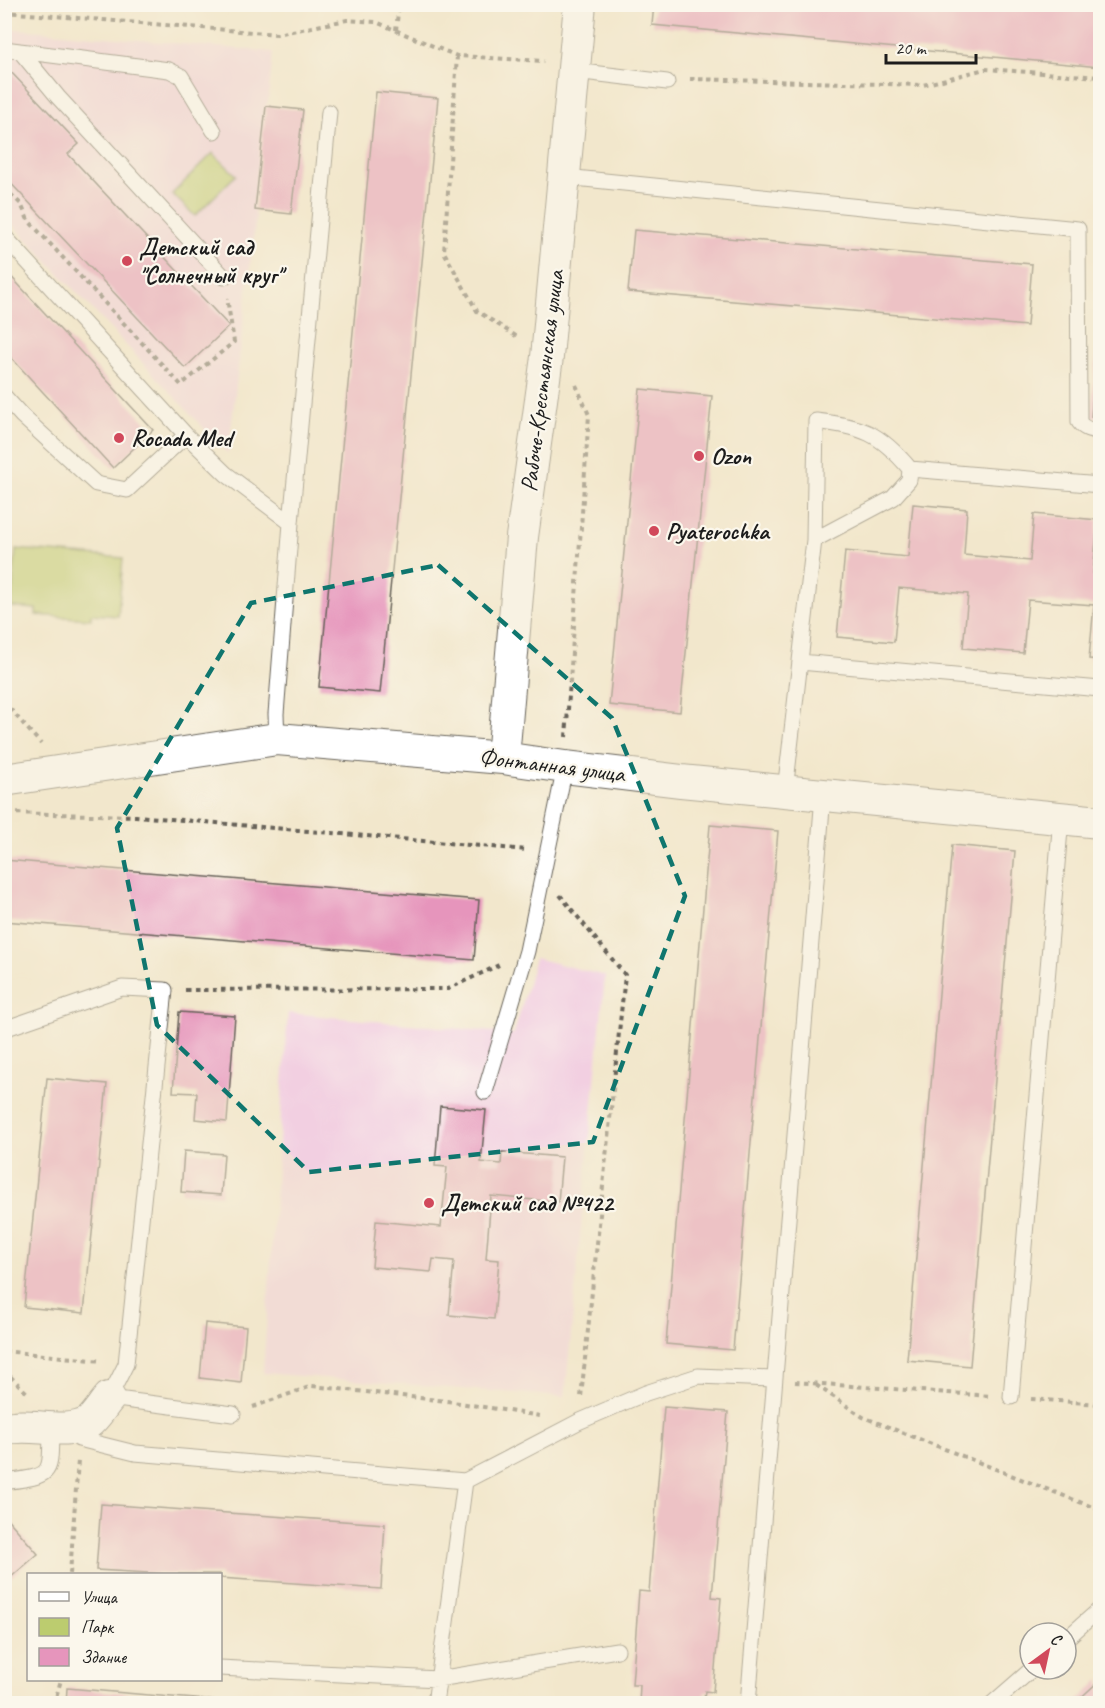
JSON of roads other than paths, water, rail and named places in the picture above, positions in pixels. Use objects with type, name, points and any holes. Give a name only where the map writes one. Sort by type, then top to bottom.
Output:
[{"type":"street","name":"Рабоче-Крестьянская улица","points":[[503,758],[522,537],[547,357],[580,4]]},
{"type":"street","name":"Фонтанная улица","points":[[4,780],[277,739],[503,758],[785,791],[1101,822]]},
{"type":"street","points":[[4,1429],[13,1426],[64,1432],[88,1423],[109,1398]]},
{"type":"lane","points":[[12,50],[169,69],[181,76],[214,131]]},
{"type":"lane","points":[[12,50],[224,277]]},
{"type":"lane","points":[[575,67],[667,82]]},
{"type":"lane","points":[[277,739],[277,704],[291,523],[329,112]]},
{"type":"lane","points":[[565,177],[1077,229],[1079,422],[1083,428],[1101,431]]},
{"type":"lane","points":[[4,236],[186,435],[226,474],[291,523]]},
{"type":"lane","points":[[4,396],[22,416],[96,484],[127,490],[186,435]]},
{"type":"lane","points":[[785,791],[814,540],[816,421],[847,425],[874,435],[892,447],[910,469],[909,480],[893,498],[814,540]]},
{"type":"lane","points":[[910,469],[1101,485]]},
{"type":"lane","points":[[800,662],[1101,689]]},
{"type":"lane","points":[[485,1092],[527,951],[565,767]]},
{"type":"lane","points":[[748,1704],[773,1379],[823,795]]},
{"type":"lane","points":[[1011,1397],[1061,818]]},
{"type":"lane","points":[[7,1028],[122,988],[165,990],[126,1364],[109,1398],[233,1414]]},
{"type":"lane","points":[[4,1482],[35,1478],[44,1474],[51,1466],[64,1432],[135,1453],[465,1481],[578,1422],[646,1393],[699,1376],[773,1379]]},
{"type":"lane","points":[[435,1704],[465,1481]]},
{"type":"lane","points":[[1078,1630],[1101,1610]]},
{"type":"lane","points":[[222,1668],[438,1679],[617,1650]]},
{"type":"lane","points":[[992,1704],[1018,1681]]},
{"type":"place","name":"Детский сад \"Солнечный круг\"","points":[[127,261]]},
{"type":"place","name":"Rocada Med","points":[[119,438]]},
{"type":"place","name":"Ozon","points":[[699,456]]},
{"type":"place","name":"Pyaterochka","points":[[654,531]]},
{"type":"place","name":"Детский сад №422","points":[[429,1203]]}]
